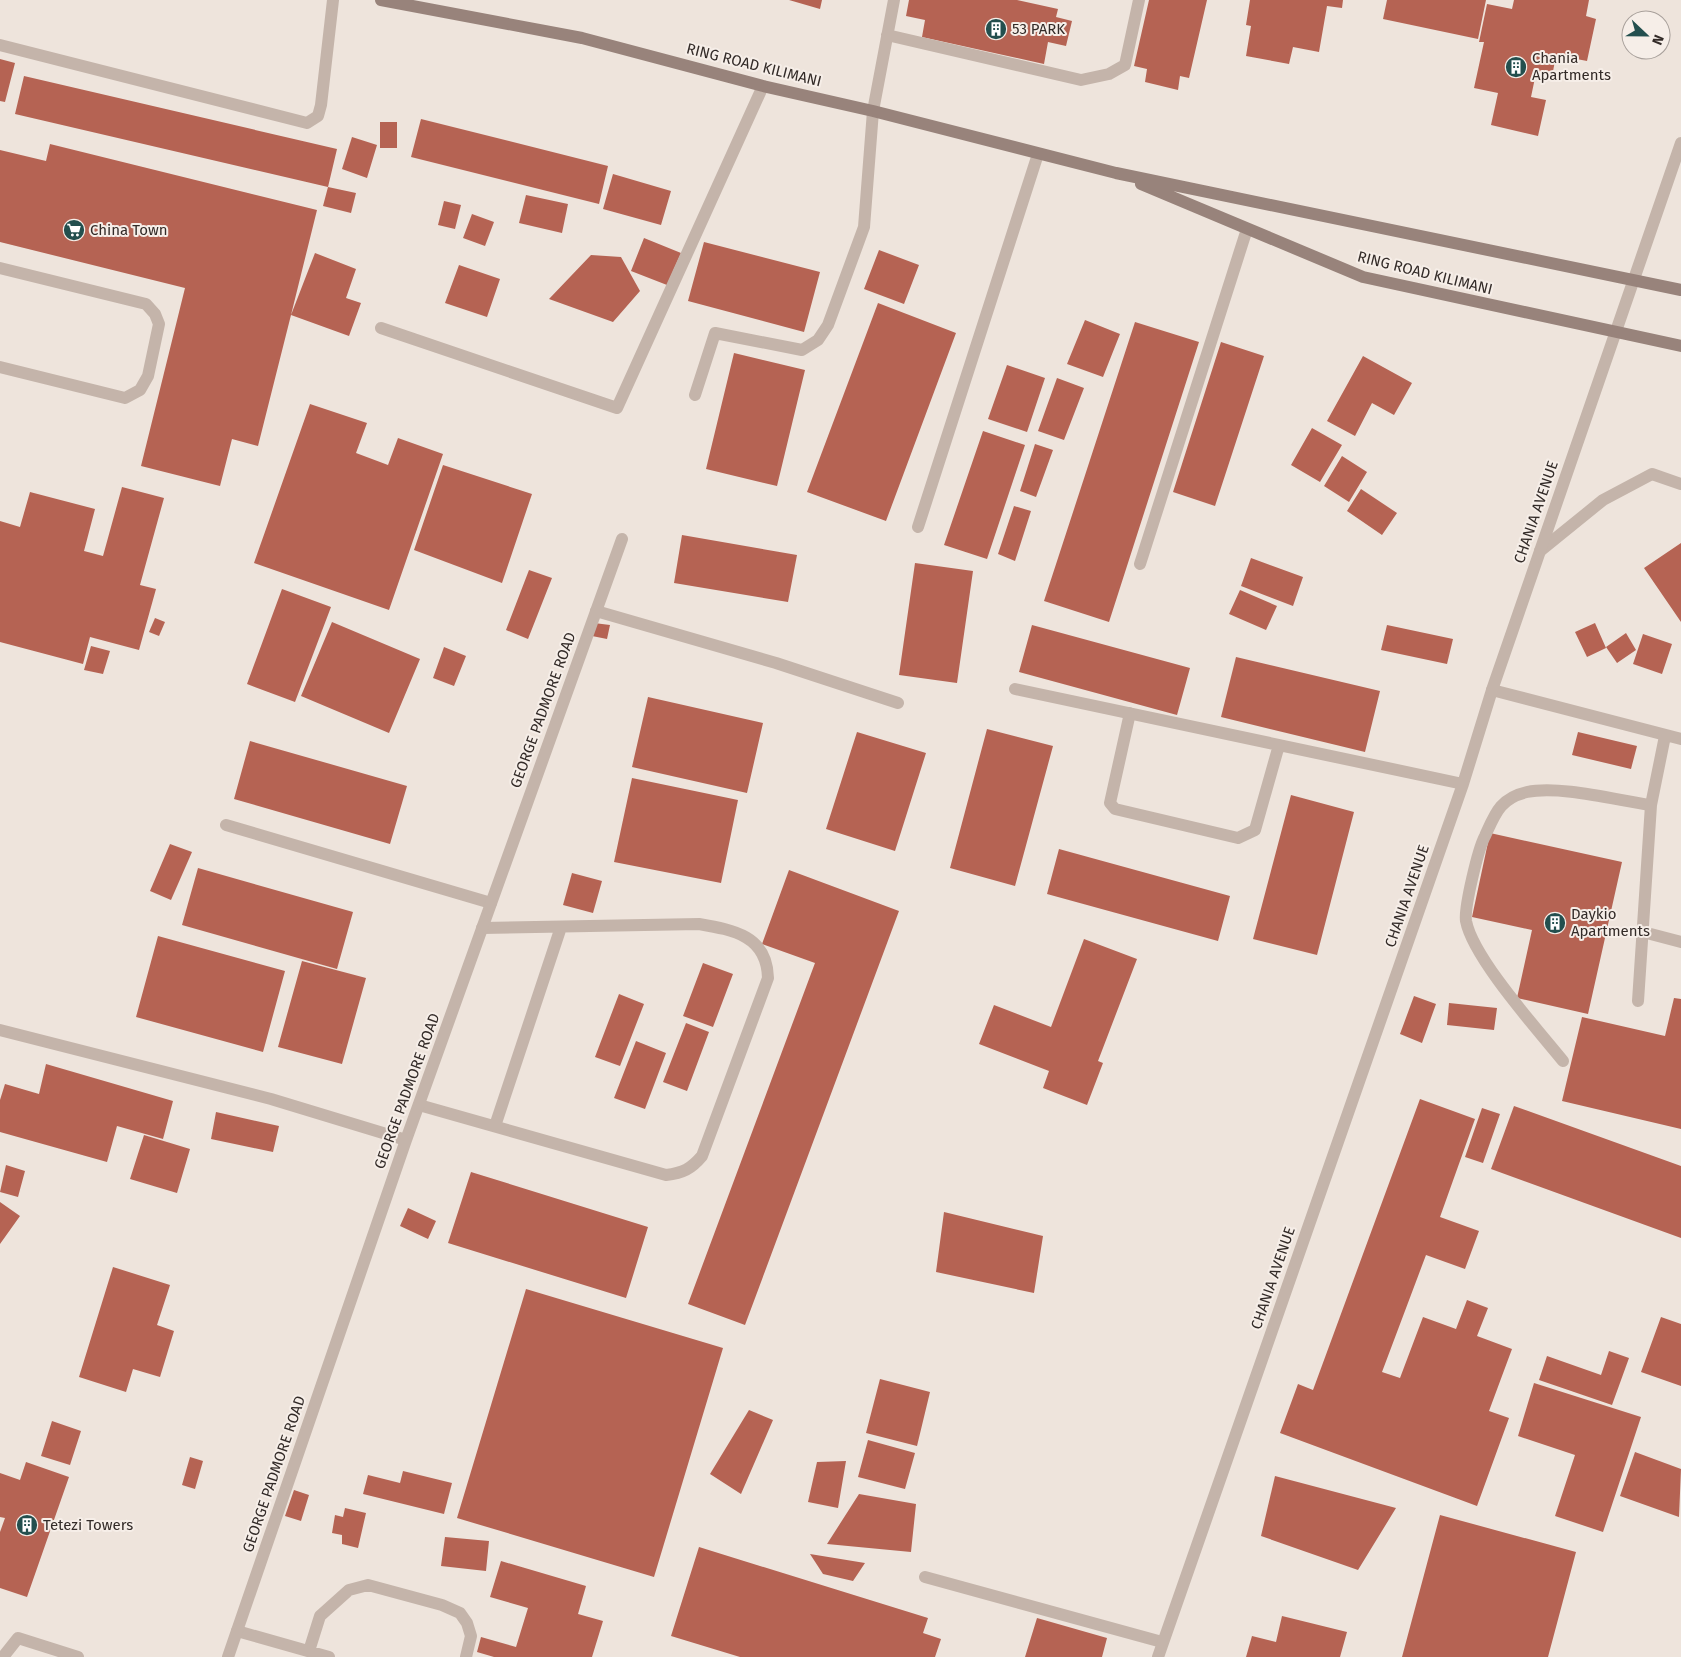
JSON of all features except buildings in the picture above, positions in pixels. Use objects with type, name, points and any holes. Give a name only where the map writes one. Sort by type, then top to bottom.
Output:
[{"type":"main road","name":"RING ROAD KILIMANI","points":[[381,0],[582,38],[763,86],[873,111],[1116,174],[1681,290]]},
{"type":"main road","name":"RING ROAD KILIMANI","points":[[1116,174],[1363,277],[1681,346]]},
{"type":"street","points":[[0,45],[307,123],[318,116],[321,105],[333,0]]},
{"type":"street","points":[[695,395],[715,333],[802,350],[818,340],[828,325],[864,227],[873,111],[894,0]]},
{"type":"street","points":[[887,35],[1081,80],[1109,74],[1125,65],[1139,0]]},
{"type":"street","points":[[381,328],[617,408],[763,86]]},
{"type":"street","name":"CHANIA AVENUE","points":[[1158,1657],[1464,784],[1492,690],[1617,333],[1681,143]]},
{"type":"street","points":[[918,527],[1038,154]]},
{"type":"street","points":[[1140,564],[1247,229]]},
{"type":"street","points":[[0,268],[146,304],[155,314],[159,324],[148,376],[140,390],[125,398],[0,367]]},
{"type":"street","points":[[1540,551],[1603,500],[1652,474],[1681,484]]},
{"type":"street","name":"GEORGE PADMORE ROAD","points":[[228,1657],[406,1140],[622,539]]},
{"type":"street","points":[[596,611],[776,663],[898,703]]},
{"type":"street","points":[[1015,689],[1464,784]]},
{"type":"street","points":[[1492,690],[1681,740]]},
{"type":"street","points":[[1130,713],[1110,803],[1114,809],[1238,838],[1255,830],[1279,745]]},
{"type":"street","points":[[1638,1001],[1651,805],[1665,736]]},
{"type":"street","points":[[1563,1061],[1501,984],[1474,940],[1466,920],[1472,881],[1483,840],[1500,805],[1513,796],[1527,792],[1550,790],[1651,805]]},
{"type":"street","points":[[226,826],[491,903]]},
{"type":"street","points":[[419,1105],[666,1175],[682,1173],[692,1167],[702,1156],[768,978],[768,962],[750,938],[728,929],[699,924],[482,928]]},
{"type":"street","points":[[495,1126],[561,927]]},
{"type":"street","points":[[1643,932],[1681,942]]},
{"type":"street","points":[[0,1030],[271,1099],[406,1140]]},
{"type":"street","points":[[925,1577],[1162,1642]]},
{"type":"street","points":[[309,1651],[320,1616],[349,1590],[368,1585],[442,1605],[460,1613],[467,1623],[470,1636],[466,1657]]},
{"type":"street","points":[[237,1631],[329,1657]]},
{"type":"street","points":[[3,1657],[18,1638],[78,1657]]},
{"type":"place","name":"53 PARK","points":[[996,29]]},
{"type":"place","name":"Chania Apartments","points":[[1516,67]]},
{"type":"place","name":"China Town","points":[[74,230]]},
{"type":"place","name":"Daykio Apartments","points":[[1555,923]]},
{"type":"place","name":"Tetezi Towers","points":[[27,1525]]}]
